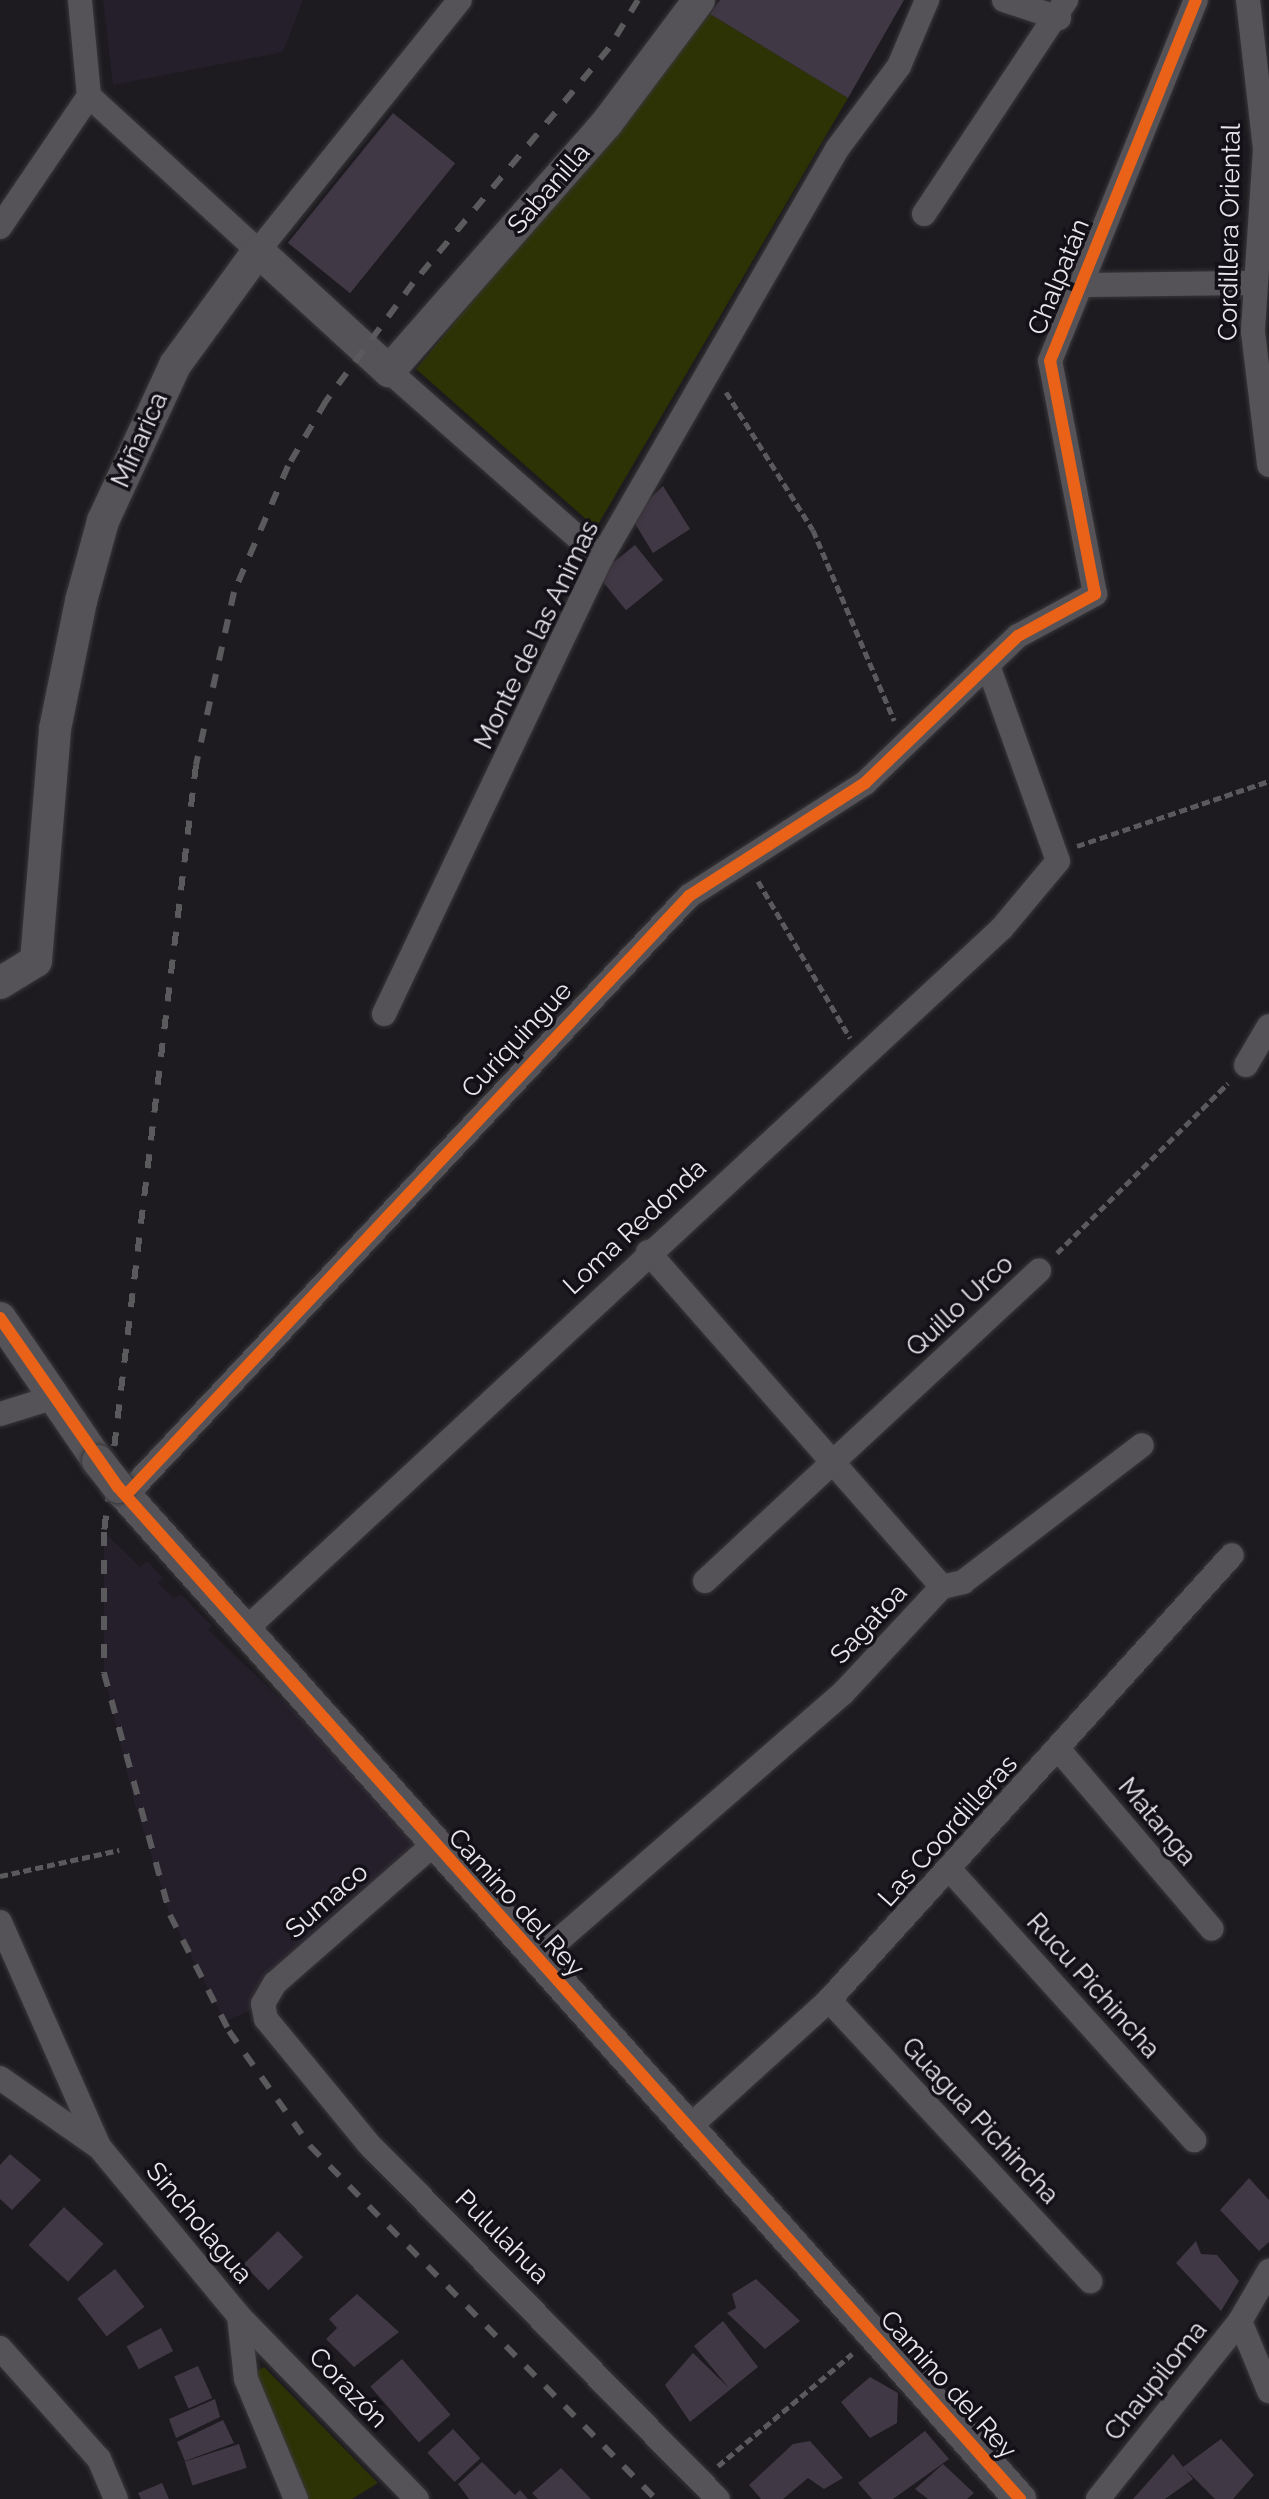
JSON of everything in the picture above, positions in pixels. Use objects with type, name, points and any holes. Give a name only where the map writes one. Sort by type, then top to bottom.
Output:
[{"type":"street","points":[[0,227],[89,96],[80,0]]},
{"type":"street","name":"Miñarica","points":[[14,977],[36,961],[55,729],[103,521],[175,365],[258,251],[460,0]]},
{"type":"street","name":"Sabanilla","points":[[389,371],[606,124],[699,0]]},
{"type":"street","name":"Monte de las Animas","points":[[384,1014],[601,558],[712,372],[837,149],[899,66],[927,0]]},
{"type":"street","points":[[924,214],[1062,9],[1004,0]]},
{"type":"street","name":"Chalpatán","points":[[990,671],[1018,636],[1098,586],[1050,361],[1196,0]]},
{"type":"street","name":"Cordillera Oriental","points":[[1248,0],[1265,149],[1254,283],[1269,465]]},
{"type":"street","points":[[89,96],[389,371],[601,558]]},
{"type":"street","points":[[1079,285],[1254,283]]},
{"type":"street","points":[[990,671],[1058,861]]},
{"type":"street","name":"Curiquingue","points":[[122,1491],[689,896],[909,749],[990,671]]},
{"type":"street","name":"Loma Redonda","points":[[245,1630],[648,1252],[1002,928],[1058,861]]},
{"type":"street","points":[[1246,1065],[1269,1026]]},
{"type":"street","name":"Sagatoa","points":[[537,1959],[843,1693],[942,1587],[830,1465],[648,1252]]},
{"type":"street","name":"Quillo Urco","points":[[705,1581],[1039,1271]]},
{"type":"street","name":"Camino del Rey","points":[[0,1318],[52,1398],[122,1491],[1020,2499]]},
{"type":"street","points":[[0,1414],[52,1398]]},
{"type":"street","points":[[942,1587],[963,1582],[1142,1445]]},
{"type":"street","name":"Las Coordilleras","points":[[688,2128],[829,2000],[951,1871],[1232,1555]]},
{"type":"street","name":"Matanga","points":[[1059,1750],[1212,1929]]},
{"type":"street","name":"Sumaco","points":[[263,2004],[275,1983],[434,1844]]},
{"type":"street","name":"Rucu Pichincha","points":[[951,1871],[1194,2140]]},
{"type":"street","points":[[0,1922],[100,2148]]},
{"type":"street","name":"Guagua Pichincha","points":[[829,2000],[1090,2281]]},
{"type":"street","name":"Pululahua","points":[[263,2004],[266,2019],[368,2143],[718,2499]]},
{"type":"street","name":"Sincholagua","points":[[0,2078],[100,2148],[239,2316],[246,2379],[296,2499]]},
{"type":"street","points":[[1240,2321],[1269,2271]]},
{"type":"street","name":"Corazón","points":[[239,2316],[417,2499]]},
{"type":"street","name":"Chaupiloma","points":[[1098,2499],[1240,2321],[1269,2391]]},
{"type":"street","points":[[0,2348],[99,2459],[116,2499]]},
{"type":"path","points":[[712,372],[813,530],[909,749]]},
{"type":"path","points":[[1058,861],[1076,846],[1269,781]]},
{"type":"path","points":[[770,901],[861,1057]]},
{"type":"path","points":[[0,1876],[119,1850]]},
{"type":"path","points":[[700,2481],[874,2336]]},
{"type":"shaded area","points":[[103,0],[303,0],[283,52],[113,85]]},
{"type":"shaded area","points":[[104,1532],[140,1567],[147,1561],[163,1578],[158,1583],[174,1599],[181,1594],[212,1626],[208,1630],[434,1844],[263,2004],[225,2022],[170,1915],[133,1798],[104,1673]]},
{"type":"green space","points":[[710,14],[848,98],[596,528],[416,369]]},
{"type":"green space","points":[[264,2367],[378,2483],[352,2499],[308,2499],[253,2373]]},
{"type":"building","points":[[720,0],[904,0],[848,98],[710,14]]},
{"type":"building","points":[[393,113],[455,163],[350,293],[288,243]]},
{"type":"building","points":[[663,486],[690,529],[653,553],[631,517]]},
{"type":"building","points":[[635,545],[663,580],[626,610],[598,575]]},
{"type":"building","points":[[10,2154],[41,2180],[12,2210],[0,2199],[0,2165]]},
{"type":"building","points":[[1249,2178],[1269,2200],[1269,2242],[1259,2251],[1220,2210]]},
{"type":"building","points":[[64,2207],[103,2244],[68,2282],[29,2245]]},
{"type":"building","points":[[278,2231],[303,2257],[268,2290],[243,2264]]},
{"type":"building","points":[[1196,2241],[1201,2254],[1217,2255],[1239,2281],[1221,2311],[1176,2263]]},
{"type":"building","points":[[115,2269],[145,2307],[107,2336],[77,2299]]},
{"type":"building","points":[[756,2279],[800,2321],[765,2349],[727,2313],[736,2308],[732,2294]]},
{"type":"building","points":[[357,2294],[399,2332],[354,2367],[326,2339],[337,2328],[329,2319]]},
{"type":"building","points":[[723,2321],[758,2367],[690,2422],[665,2385],[693,2353],[729,2388],[694,2346]]},
{"type":"building","points":[[161,2328],[173,2351],[139,2369],[127,2346]]},
{"type":"building","points":[[402,2359],[451,2415],[419,2442],[370,2387]]},
{"type":"building","points":[[198,2366],[212,2398],[188,2409],[174,2377]]},
{"type":"building","points":[[870,2377],[898,2393],[897,2423],[870,2438],[841,2402]]},
{"type":"building","points":[[215,2399],[220,2417],[176,2438],[169,2419]]},
{"type":"building","points":[[223,2420],[234,2443],[185,2461],[177,2442]]},
{"type":"building","points":[[453,2429],[480,2458],[455,2482],[427,2453]]},
{"type":"building","points":[[925,2431],[949,2459],[893,2499],[872,2499],[858,2483]]},
{"type":"building","points":[[1221,2439],[1254,2475],[1233,2499],[1215,2499],[1185,2469],[1193,2479],[1165,2499],[1133,2499],[1173,2454],[1183,2467]]},
{"type":"building","points":[[810,2441],[843,2478],[824,2489],[808,2478],[783,2499],[761,2499],[749,2485],[793,2444]]},
{"type":"building","points":[[239,2444],[247,2468],[193,2485],[185,2462]]},
{"type":"building","points":[[482,2462],[515,2495],[520,2490],[528,2499],[469,2499],[458,2484]]},
{"type":"building","points":[[943,2464],[974,2493],[967,2499],[928,2499],[915,2489]]},
{"type":"building","points":[[561,2468],[591,2499],[538,2499],[532,2493]]},
{"type":"building","points":[[162,2483],[169,2499],[141,2499],[138,2493]]},
{"type":"railway","points":[[638,0],[609,48],[413,283],[326,401],[288,466],[234,592],[196,765],[104,1532],[104,1673],[170,1915],[229,2031],[310,2146],[656,2499]]},
{"type":"cycle path","points":[[126,1495],[689,896],[865,783],[1018,636],[1095,594],[1050,361],[1196,0]]},
{"type":"cycle path","points":[[0,1318],[118,1487],[1020,2499]]}]
